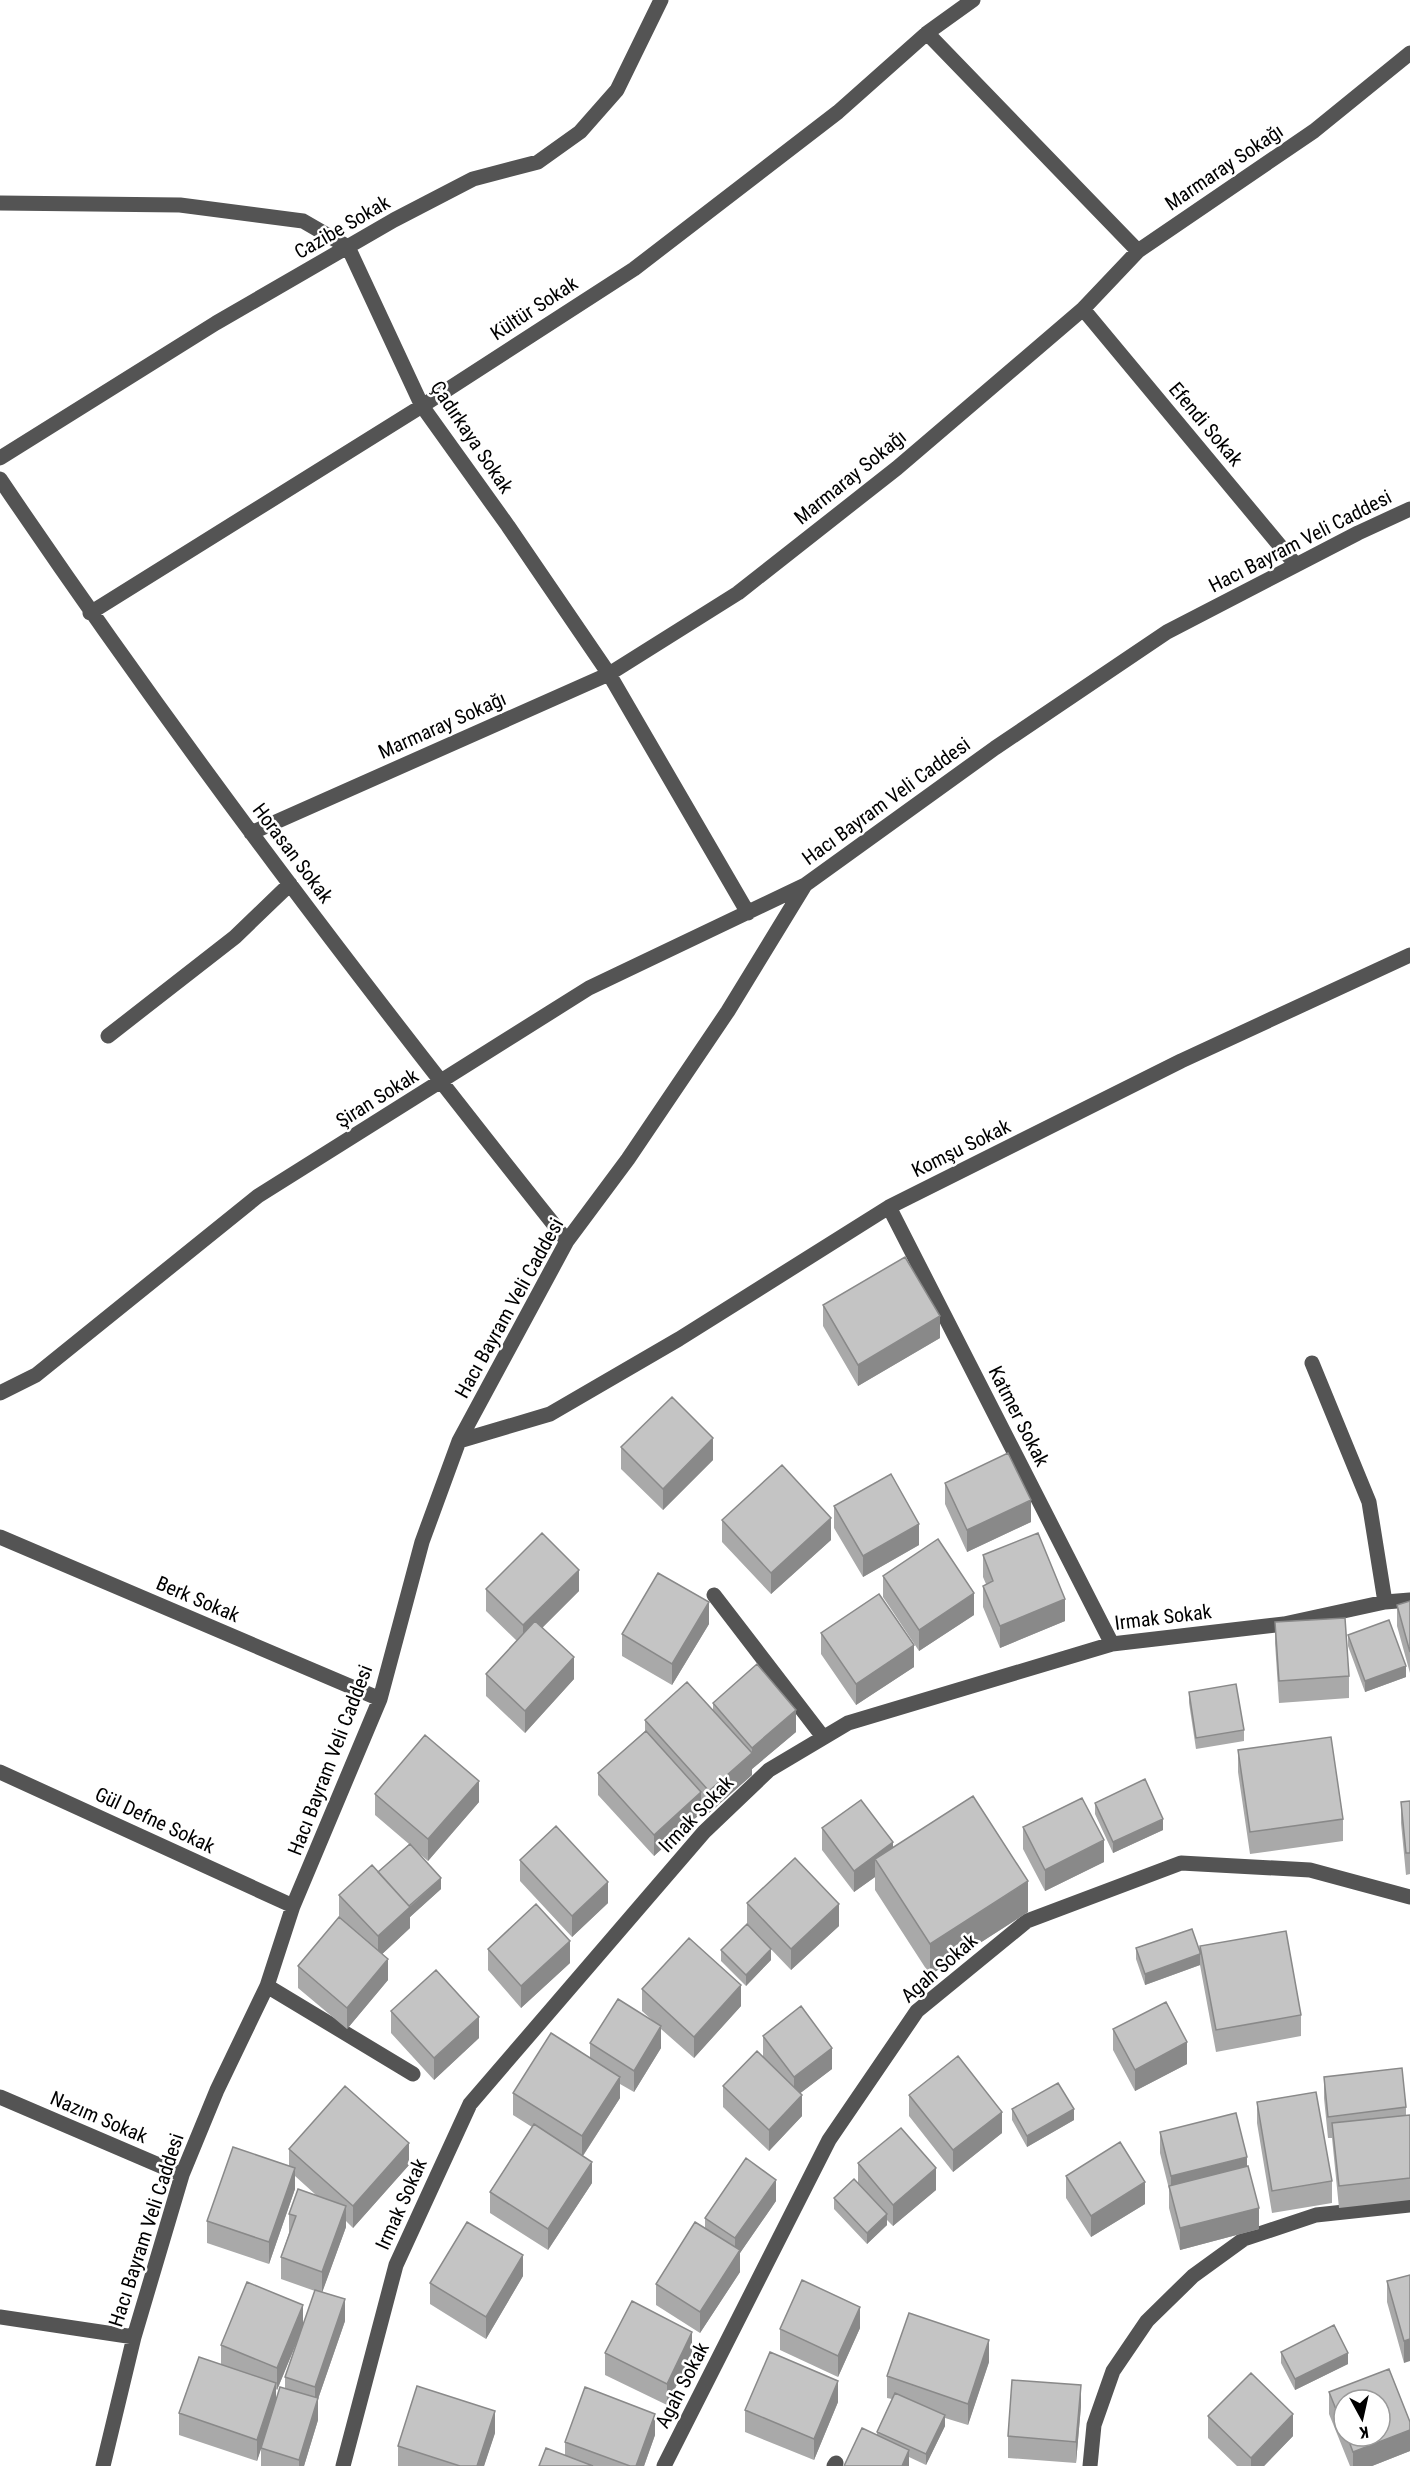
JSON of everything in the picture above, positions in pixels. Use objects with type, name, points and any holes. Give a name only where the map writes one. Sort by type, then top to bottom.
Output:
[{"type":"street","name":"Kültür Sokak","points":[[90,613],[422,406],[634,269],[838,112],[927,33],[973,0]]},
{"type":"street","name":"Cazibe Sokak","points":[[0,458],[216,324],[348,247],[473,179],[538,162],[580,132],[617,90],[657,3]]},
{"type":"street","points":[[927,33],[1138,251]]},
{"type":"street","name":"Marmaray Sokağı","points":[[251,833],[609,674],[738,593],[897,468],[1083,309],[1138,251],[1314,131],[1410,53]]},
{"type":"street","points":[[0,203],[180,205],[303,222],[348,247]]},
{"type":"street","name":"Çadırkaya Sokak","points":[[348,247],[422,406],[508,526],[609,674],[748,913]]},
{"type":"street","name":"Efendi Sokak","points":[[1083,309],[1296,565]]},
{"type":"street","name":"Horasan Sokak","points":[[0,479],[90,613],[251,833],[441,1083],[567,1241]]},
{"type":"street","name":"Hacı Bayram Veli Caddesi","points":[[103,2466],[134,2337],[182,2175],[217,2090],[267,1986],[293,1906],[380,1699],[422,1542],[459,1441],[567,1241],[628,1160],[721,1020],[805,885],[995,748],[1167,632],[1410,509]]},
{"type":"street","points":[[108,1036],[235,937],[290,884]]},
{"type":"street","name":"Şiran Sokak","points":[[0,1393],[36,1375],[258,1196],[589,988],[805,885]]},
{"type":"street","name":"Komşu Sokak","points":[[459,1441],[550,1414],[679,1339],[889,1207],[1181,1061],[1410,955]]},
{"type":"street","name":"Katmer Sokak","points":[[889,1207],[1112,1644]]},
{"type":"street","points":[[1312,1363],[1369,1502],[1385,1602]]},
{"type":"street","name":"Berk Sokak","points":[[0,1537],[380,1699]]},
{"type":"street","points":[[714,1595],[823,1737]]},
{"type":"street","name":"Irmak Sokak","points":[[343,2466],[396,2265],[470,2104],[704,1832],[769,1770],[848,1723],[1112,1644],[1284,1623],[1385,1602],[1410,1600]]},
{"type":"street","name":"Gül Defne Sokak","points":[[0,1772],[293,1906]]},
{"type":"street","name":"Agah Sokak","points":[[664,2466],[829,2140],[917,2011],[1027,1921],[1181,1863],[1310,1869],[1410,1897]]},
{"type":"street","points":[[267,1986],[413,2074]]},
{"type":"street","name":"Nazım Sokak","points":[[0,2097],[182,2175]]},
{"type":"street","points":[[1090,2466],[1094,2425],[1113,2371],[1147,2321],[1193,2276],[1244,2239],[1316,2215],[1410,2205]]},
{"type":"street","points":[[0,2317],[134,2337]]},
{"type":"building","points":[[905,1257],[940,1316],[858,1365],[823,1305]]},
{"type":"building","points":[[672,1397],[713,1438],[663,1489],[621,1447]]},
{"type":"building","points":[[1008,1453],[1031,1500],[967,1530],[945,1483]]},
{"type":"building","points":[[782,1465],[831,1518],[771,1573],[722,1520]]},
{"type":"building","points":[[891,1474],[919,1524],[863,1556],[834,1506]]},
{"type":"building","points":[[542,1533],[579,1570],[523,1625],[486,1589]]},
{"type":"building","points":[[1038,1533],[1065,1599],[1000,1626],[983,1586],[993,1581],[983,1555]]},
{"type":"building","points":[[938,1539],[974,1593],[919,1630],[883,1576]]},
{"type":"building","points":[[658,1573],[709,1602],[672,1664],[622,1634]]},
{"type":"building","points":[[879,1594],[914,1645],[856,1684],[821,1633]]},
{"type":"building","points":[[1410,1601],[1410,1652],[1397,1605]]},
{"type":"building","points":[[1345,1618],[1349,1676],[1279,1681],[1275,1622]]},
{"type":"building","points":[[1389,1620],[1406,1666],[1365,1681],[1348,1635]]},
{"type":"building","points":[[535,1621],[574,1657],[525,1711],[486,1674]]},
{"type":"building","points":[[757,1664],[796,1710],[752,1748],[713,1703]]},
{"type":"building","points":[[687,1682],[752,1753],[709,1791],[645,1720]]},
{"type":"building","points":[[1236,1684],[1244,1730],[1196,1738],[1189,1692]]},
{"type":"building","points":[[646,1731],[701,1792],[654,1835],[598,1773]]},
{"type":"building","points":[[425,1735],[479,1781],[428,1839],[375,1794]]},
{"type":"building","points":[[1331,1737],[1343,1819],[1250,1832],[1238,1750]]},
{"type":"building","points":[[1145,1779],[1163,1819],[1113,1842],[1095,1803]]},
{"type":"building","points":[[973,1796],[1028,1881],[930,1944],[875,1859]]},
{"type":"building","points":[[1082,1798],[1104,1840],[1045,1870],[1023,1827]]},
{"type":"building","points":[[861,1800],[893,1842],[854,1871],[822,1828]]},
{"type":"building","points":[[1410,1801],[1410,1853],[1406,1853],[1401,1802]]},
{"type":"building","points":[[556,1826],[608,1882],[572,1916],[520,1860]]},
{"type":"building","points":[[410,1844],[441,1878],[409,1906],[378,1872]]},
{"type":"building","points":[[795,1858],[839,1904],[791,1949],[747,1903]]},
{"type":"building","points":[[372,1865],[410,1907],[378,1936],[339,1895]]},
{"type":"building","points":[[536,1904],[570,1941],[521,1986],[488,1949]]},
{"type":"building","points":[[339,1917],[388,1959],[347,2008],[298,1966]]},
{"type":"building","points":[[747,1924],[771,1949],[746,1975],[721,1950]]},
{"type":"building","points":[[1192,1929],[1200,1954],[1145,1974],[1136,1948]]},
{"type":"building","points":[[1286,1931],[1301,2015],[1216,2030],[1200,1946]]},
{"type":"building","points":[[689,1938],[741,1985],[694,2037],[642,1989]]},
{"type":"building","points":[[436,1970],[479,2017],[434,2058],[391,2011]]},
{"type":"building","points":[[618,1999],[661,2026],[634,2071],[590,2043]]},
{"type":"building","points":[[1166,2002],[1187,2042],[1135,2070],[1113,2029]]},
{"type":"building","points":[[801,2006],[832,2048],[794,2077],[763,2036]]},
{"type":"building","points":[[551,2033],[620,2077],[582,2136],[513,2093]]},
{"type":"building","points":[[757,2051],[802,2095],[769,2130],[723,2086]]},
{"type":"building","points":[[958,2056],[1002,2112],[953,2150],[909,2095]]},
{"type":"building","points":[[1402,2068],[1406,2107],[1328,2117],[1324,2077]]},
{"type":"building","points":[[1058,2083],[1074,2109],[1027,2136],[1012,2109]]},
{"type":"building","points":[[345,2086],[409,2143],[353,2206],[289,2149]]},
{"type":"building","points":[[1316,2092],[1332,2181],[1272,2191],[1257,2102]]},
{"type":"building","points":[[1236,2113],[1247,2157],[1171,2176],[1160,2132]]},
{"type":"building","points":[[1410,2115],[1410,2178],[1339,2186],[1332,2123]]},
{"type":"building","points":[[534,2124],[592,2162],[548,2229],[490,2192]]},
{"type":"building","points":[[901,2128],[936,2168],[893,2205],[858,2163]]},
{"type":"building","points":[[1120,2142],[1145,2182],[1091,2216],[1066,2176]]},
{"type":"building","points":[[233,2147],[295,2168],[269,2242],[207,2221]]},
{"type":"building","points":[[746,2158],[776,2180],[735,2238],[705,2218]]},
{"type":"building","points":[[1248,2166],[1259,2208],[1180,2228],[1169,2186]]},
{"type":"building","points":[[854,2179],[887,2214],[867,2233],[834,2198]]},
{"type":"building","points":[[298,2189],[346,2206],[322,2272],[281,2257],[296,2216],[289,2214]]},
{"type":"building","points":[[467,2222],[523,2255],[486,2317],[430,2283]]},
{"type":"building","points":[[695,2222],[740,2250],[700,2312],[656,2284]]},
{"type":"building","points":[[1410,2275],[1410,2339],[1404,2341],[1387,2281]]},
{"type":"building","points":[[802,2280],[860,2307],[838,2356],[780,2329]]},
{"type":"building","points":[[247,2282],[303,2305],[277,2368],[221,2345]]},
{"type":"building","points":[[315,2290],[345,2299],[315,2387],[285,2377]]},
{"type":"building","points":[[632,2301],[692,2332],[667,2384],[605,2353]]},
{"type":"building","points":[[909,2313],[989,2340],[968,2404],[887,2376]]},
{"type":"building","points":[[1334,2325],[1348,2353],[1295,2379],[1281,2352]]},
{"type":"building","points":[[770,2352],[838,2381],[814,2439],[745,2410]]},
{"type":"building","points":[[199,2357],[276,2383],[257,2440],[179,2413]]},
{"type":"building","points":[[1389,2369],[1410,2422],[1410,2430],[1392,2437],[1392,2388],[1339,2388]]},
{"type":"building","points":[[1251,2373],[1293,2414],[1251,2458],[1208,2416]]},
{"type":"building","points":[[1012,2380],[1081,2385],[1076,2442],[1008,2436]]},
{"type":"building","points":[[417,2386],[495,2411],[477,2466],[460,2466],[398,2446]]},
{"type":"building","points":[[280,2387],[318,2398],[299,2460],[261,2448]]},
{"type":"building","points":[[585,2387],[655,2414],[636,2466],[630,2466],[565,2442]]},
{"type":"building","points":[[895,2393],[945,2415],[926,2454],[877,2432]]},
{"type":"building","points":[[862,2428],[909,2450],[902,2466],[844,2466]]},
{"type":"building","points":[[546,2448],[593,2466],[539,2466]]},
{"type":"building","points":[[1352,2448],[1363,2448],[1353,2452]]}]
